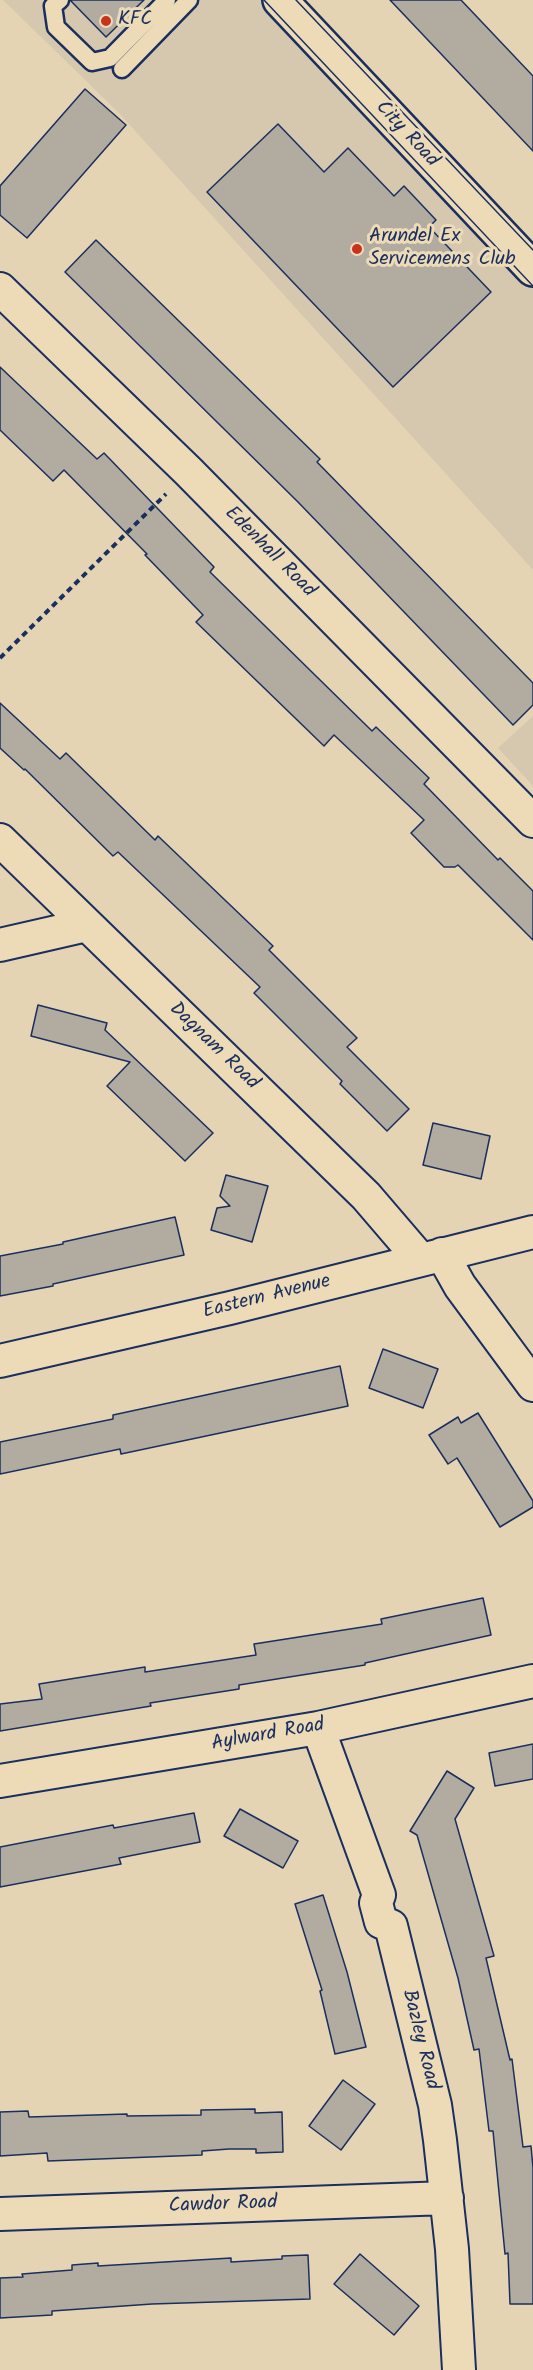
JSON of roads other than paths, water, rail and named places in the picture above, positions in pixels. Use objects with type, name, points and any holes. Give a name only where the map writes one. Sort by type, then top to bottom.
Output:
[{"type":"main road","name":"City Road","points":[[280,0],[533,269]]},
{"type":"street","name":"Edenhall Road","points":[[0,289],[188,471],[533,821]]},
{"type":"street","name":"Dagnam Road","points":[[0,840],[460,1286],[533,1385]]},
{"type":"street","points":[[0,945],[87,925]]},
{"type":"street","name":"Eastern Avenue","points":[[0,1360],[230,1308],[533,1232]]},
{"type":"street","name":"Aylward Road","points":[[0,1781],[318,1728],[533,1681]]},
{"type":"street","name":"Bazley Road","points":[[318,1728],[379,1895],[376,1904],[381,1922],[391,1926],[435,2105],[447,2198],[459,2370]]},
{"type":"street","name":"Cawdor Road","points":[[0,2214],[447,2198]]},
{"type":"lane","points":[[60,0],[53,6],[57,27],[92,62],[110,58],[167,0]]},
{"type":"lane","points":[[122,69],[189,0]]},
{"type":"tram line","points":[[264,0],[533,286]]},
{"type":"tram line","points":[[296,0],[533,250]]},
{"type":"place","name":"KFC","points":[[106,21]]},
{"type":"place","name":"Arundel Ex Servicemens Club","points":[[357,249]]}]
